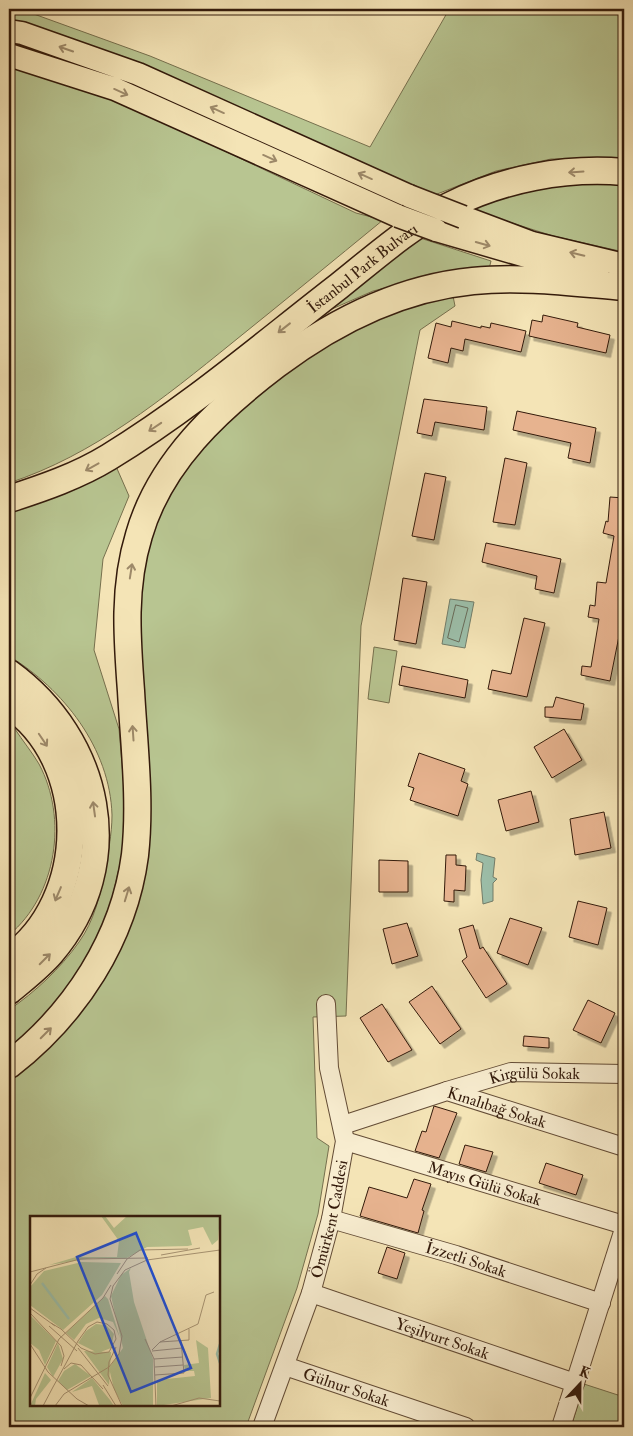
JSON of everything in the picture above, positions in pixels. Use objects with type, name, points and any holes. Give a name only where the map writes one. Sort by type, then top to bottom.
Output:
[{"type":"highway","name":"İstanbul Park Bulvarı","points":[[9,499],[85,471],[133,441],[199,395],[382,252],[450,206],[504,185],[544,176],[604,171],[624,172]]},
{"type":"highway","points":[[9,1065],[50,1029],[71,1005],[91,976],[107,947],[129,889],[135,855],[137,798],[127,629],[128,586],[139,532],[161,485],[187,446],[226,405],[295,351],[328,330],[396,298],[432,287],[472,281],[548,280],[624,286]]},
{"type":"highway","points":[[9,673],[30,688],[48,709],[76,750],[93,800],[97,829],[89,880],[80,905],[66,931],[52,952],[9,991]]},
{"type":"highway","points":[[9,706],[30,722],[56,762],[64,783],[72,835],[68,865],[56,899],[32,935],[9,958]]},
{"type":"main road","points":[[9,31],[22,33],[138,74],[409,196],[462,217],[532,243],[624,265]]},
{"type":"main road","name":"İstanbul Park Bulvarı","points":[[9,54],[115,88],[398,216],[436,230],[624,286]]},
{"type":"street","name":"Ömürkent Caddesi","points":[[262,1427],[311,1293],[331,1219],[344,1133],[329,1068],[326,1004]]},
{"type":"street","name":"Kirgülü Sokak","points":[[447,1091],[511,1072],[624,1074]]},
{"type":"street","name":"Kınalıbağ Sokak","points":[[344,1133],[447,1091],[624,1147]]},
{"type":"street","name":"Mayıs Gülü Sokak","points":[[344,1133],[624,1225]]},
{"type":"street","name":"İzzetli Sokak","points":[[331,1219],[456,1255],[600,1303]]},
{"type":"street","points":[[561,1427],[624,1229]]},
{"type":"street","name":"Yeşilyurt Sokak","points":[[311,1293],[575,1383]]},
{"type":"street","name":"Gülnur Sokak","points":[[285,1366],[466,1427]]},
{"type":"shaded area","points":[[9,9],[20,9],[150,56],[370,147],[447,13],[446,9],[624,9],[624,158],[551,159],[496,171],[432,196],[9,22]]},
{"type":"shaded area","points":[[9,66],[127,105],[356,213],[383,220],[206,364],[127,423],[70,457],[9,483]]},
{"type":"shaded area","points":[[624,182],[624,252],[553,236],[465,208],[556,183]]},
{"type":"shaded area","points":[[417,237],[491,261],[489,269],[446,273],[373,291],[325,312]]},
{"type":"shaded area","points":[[453,296],[455,306],[420,330],[361,626],[346,1016],[313,1017],[317,1138],[329,1146],[318,1214],[297,1288],[246,1427],[9,1427],[9,1078],[50,1044],[125,924],[134,602],[150,523],[206,436],[337,332],[395,310]]},
{"type":"shaded area","points":[[115,464],[129,496],[103,559],[94,650],[119,729],[126,811],[123,851],[111,903],[94,951],[39,1024],[9,1052],[9,1010],[29,995],[56,970],[72,952],[92,917],[99,899],[105,871],[111,836],[112,815],[109,790],[103,767],[93,744],[80,723],[48,685],[9,656],[9,509]]},
{"type":"shaded area","points":[[374,647],[397,651],[389,703],[368,699]]},
{"type":"shaded area","points":[[9,725],[15,729],[39,764],[48,785],[55,831],[53,855],[47,878],[38,899],[25,918],[9,935]]},
{"type":"shaded area","points":[[584,1384],[624,1397],[624,1427],[571,1427]]},
{"type":"water","points":[[450,599],[474,602],[465,648],[442,644]]},
{"type":"water","points":[[477,853],[495,858],[493,877],[497,879],[493,883],[493,901],[483,904],[481,880],[483,863],[476,860]]},
{"type":"building","points":[[543,315],[578,323],[577,327],[610,335],[606,353],[529,336],[532,320],[542,322]]},
{"type":"building","points":[[452,321],[481,328],[481,326],[490,328],[491,323],[526,331],[521,352],[465,339],[463,351],[451,348],[448,363],[428,358],[436,323],[451,327]]},
{"type":"building","points":[[424,399],[487,407],[484,430],[435,422],[432,436],[417,433]]},
{"type":"building","points":[[517,411],[596,428],[590,463],[568,458],[571,443],[513,430]]},
{"type":"building","points":[[505,458],[527,463],[515,525],[493,522]]},
{"type":"building","points":[[425,473],[446,477],[434,540],[412,536]]},
{"type":"building","points":[[610,497],[624,498],[624,611],[610,681],[581,675],[582,666],[591,667],[599,619],[588,617],[590,605],[595,606],[597,582],[606,583],[614,536],[603,533],[606,521],[608,522]]},
{"type":"building","points":[[486,543],[561,559],[554,593],[535,589],[537,576],[482,562]]},
{"type":"building","points":[[403,578],[427,582],[416,644],[394,640]]},
{"type":"building","points":[[524,618],[545,623],[527,697],[488,689],[492,670],[511,674]]},
{"type":"building","points":[[402,666],[468,680],[465,698],[399,685]]},
{"type":"building","points":[[556,697],[584,704],[581,720],[545,717],[545,707],[553,707]]},
{"type":"building","points":[[564,729],[582,760],[552,778],[534,747]]},
{"type":"building","points":[[419,753],[465,769],[461,781],[468,784],[458,816],[410,800],[414,788],[408,786]]},
{"type":"building","points":[[531,791],[539,822],[506,831],[498,800]]},
{"type":"building","points":[[604,812],[611,848],[575,855],[570,819]]},
{"type":"building","points":[[446,855],[456,855],[456,865],[466,866],[465,891],[454,890],[454,902],[444,901]]},
{"type":"building","points":[[379,860],[408,861],[408,892],[379,892]]},
{"type":"building","points":[[578,901],[607,908],[598,945],[569,937]]},
{"type":"building","points":[[510,918],[542,928],[528,965],[497,953]]},
{"type":"building","points":[[407,923],[418,956],[392,964],[383,929]]},
{"type":"building","points":[[473,925],[480,949],[483,947],[507,984],[486,998],[462,961],[467,957],[459,929]]},
{"type":"building","points":[[432,986],[461,1029],[440,1044],[409,1002]]},
{"type":"building","points":[[588,1000],[615,1013],[601,1043],[573,1030]]},
{"type":"building","points":[[382,1004],[412,1050],[388,1062],[360,1018]]},
{"type":"building","points":[[524,1036],[549,1038],[549,1048],[523,1046]]},
{"type":"building","points":[[434,1106],[457,1113],[439,1158],[415,1151],[422,1131],[426,1132]]},
{"type":"building","points":[[465,1145],[493,1152],[486,1172],[459,1164]]},
{"type":"building","points":[[546,1163],[583,1175],[576,1195],[539,1183]]},
{"type":"building","points":[[414,1179],[431,1184],[422,1210],[424,1211],[418,1233],[360,1216],[369,1187],[407,1198]]},
{"type":"building","points":[[387,1247],[405,1253],[397,1279],[378,1273]]}]
